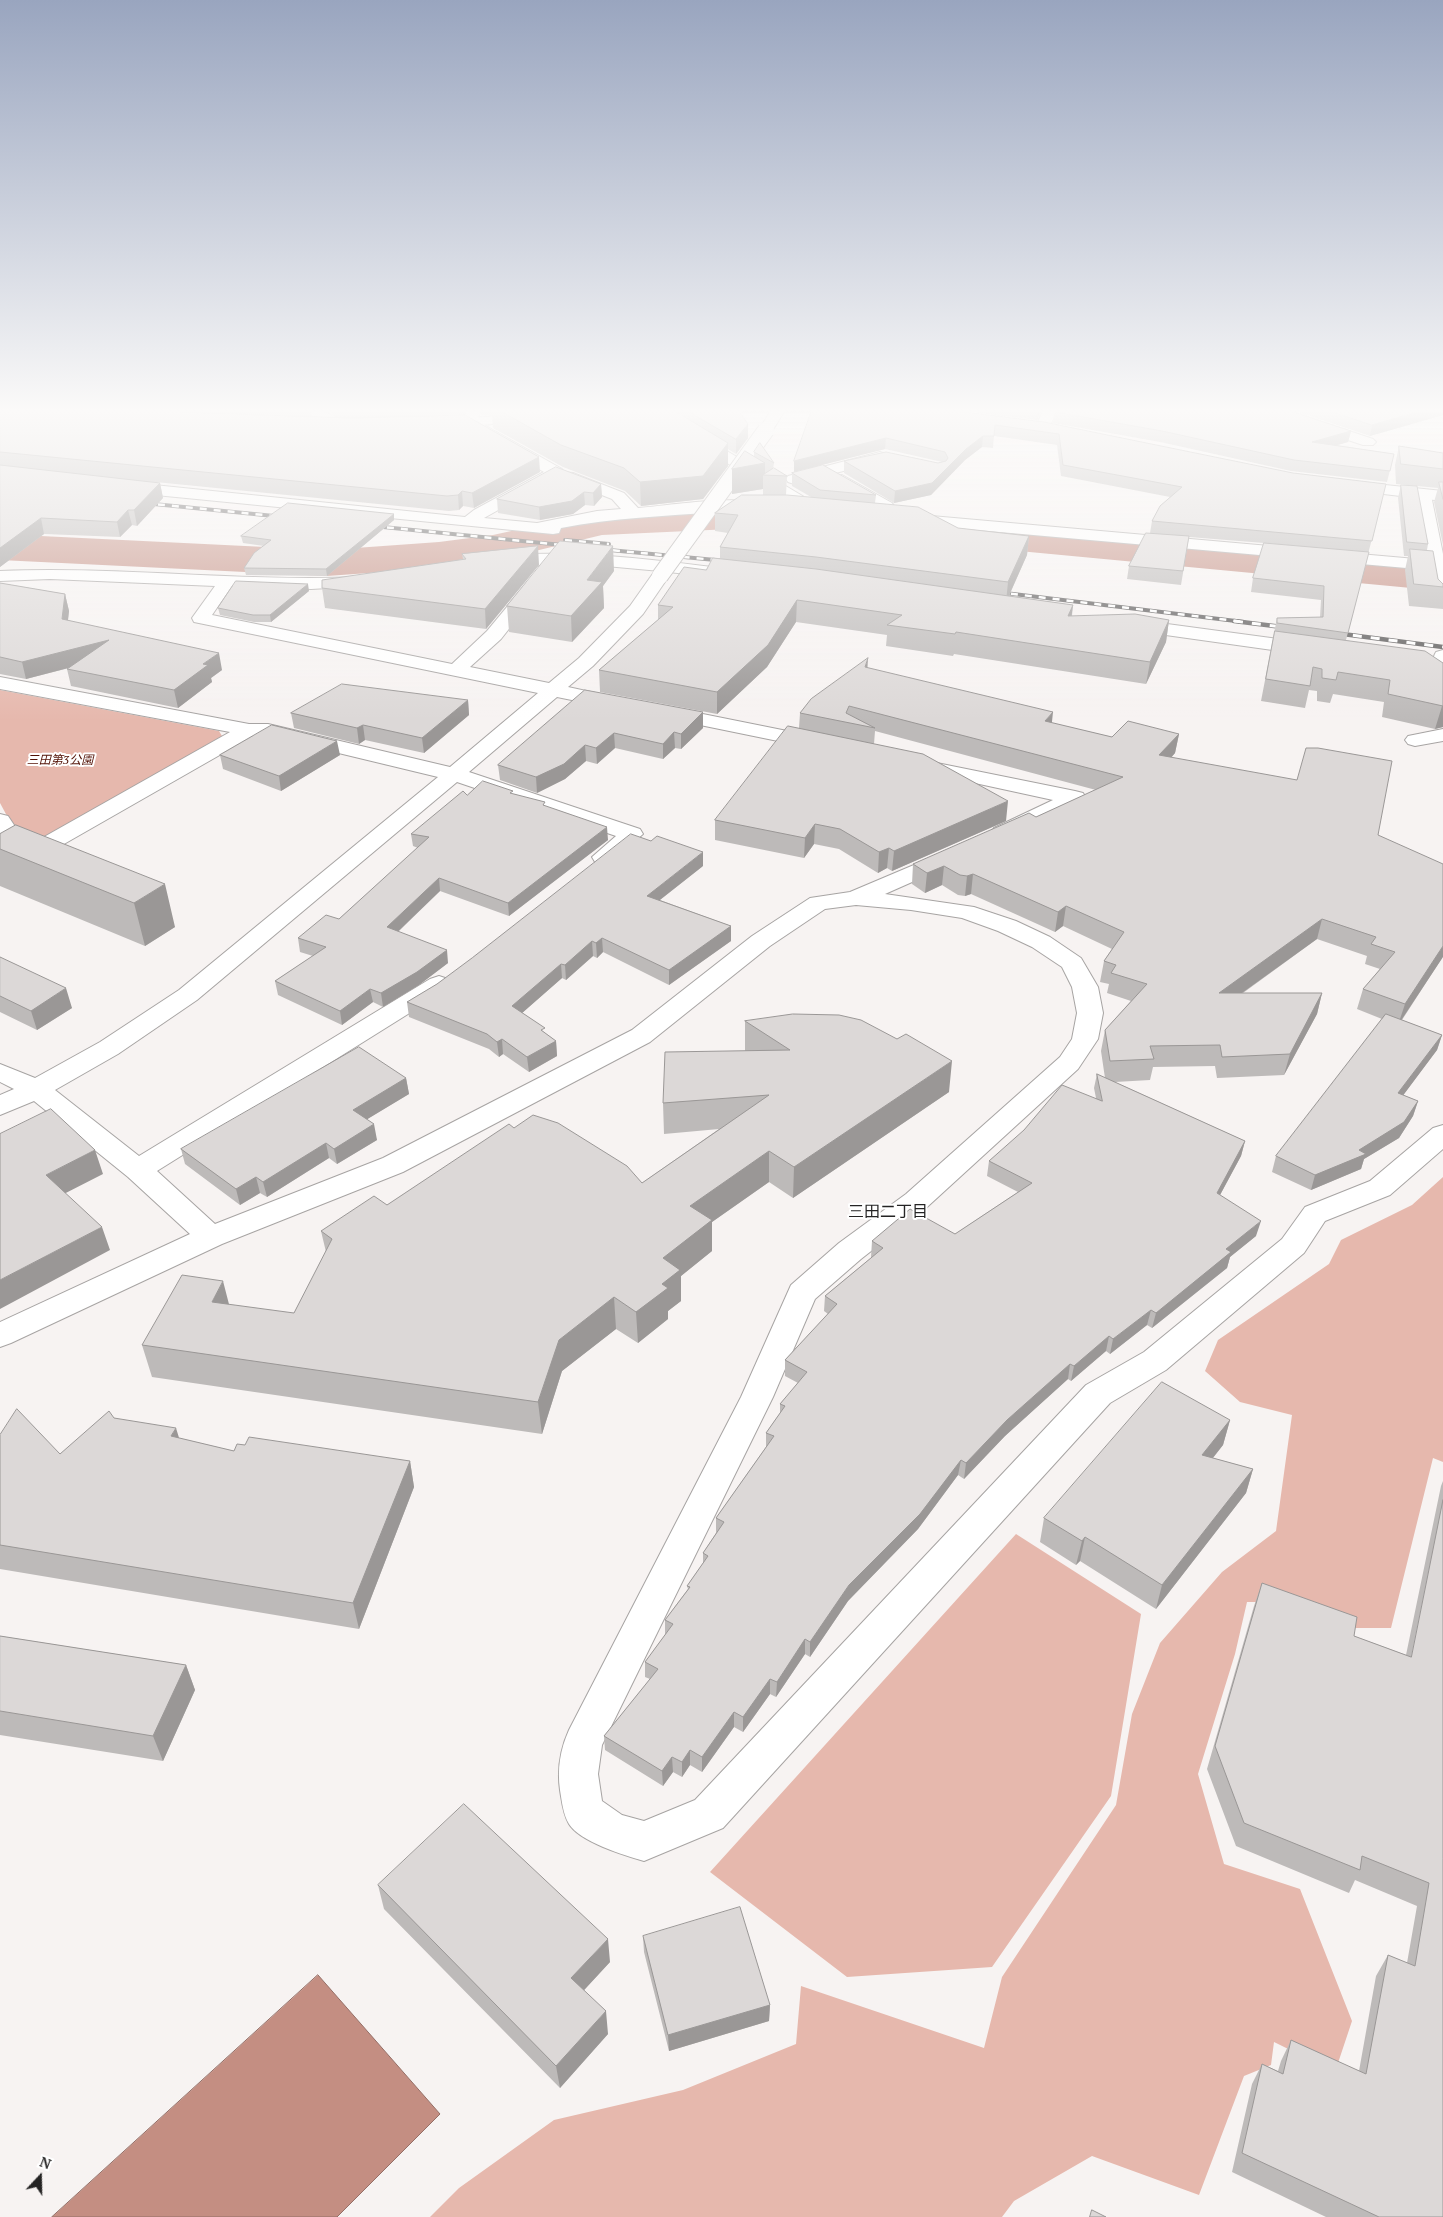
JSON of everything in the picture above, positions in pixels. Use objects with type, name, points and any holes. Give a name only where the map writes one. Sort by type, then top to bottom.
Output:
[{"type":"street","points":[[385,513],[554,529]]},
{"type":"street","points":[[469,522],[479,513]]},
{"type":"street","points":[[535,528],[596,516],[628,513]]},
{"type":"street","points":[[0,1106],[36,1089],[109,1048],[188,995],[454,774],[586,662],[637,610],[705,513]]},
{"type":"street","points":[[867,514],[1439,583],[1426,513]]},
{"type":"street","points":[[488,563],[534,558],[556,558],[625,562],[738,574]]},
{"type":"street","points":[[455,671],[494,635],[556,558]]},
{"type":"street","points":[[1,578],[50,574],[311,584],[377,580]]},
{"type":"street","points":[[226,582],[201,618],[833,747]]},
{"type":"street","points":[[1110,622],[1327,651]]},
{"type":"street","points":[[1422,665],[1443,665]]},
{"type":"street","points":[[0,683],[249,730],[268,730],[454,774],[632,834],[585,870]]},
{"type":"street","points":[[0,871],[249,730]]},
{"type":"street","points":[[1415,740],[1443,735]]},
{"type":"street","points":[[856,898],[975,846],[1075,798],[901,761]]},
{"type":"street","points":[[0,821],[24,857]]},
{"type":"street","points":[[0,1335],[211,1236],[393,1165],[641,1036],[761,941],[818,903],[856,898],[911,903],[966,912],[1007,926],[1041,942],[1072,963],[1085,987],[1090,1013],[1085,1039],[1070,1062],[923,1195],[850,1252],[802,1293],[757,1397],[583,1742],[578,1774],[584,1812],[611,1831],[644,1841],[709,1814],[1098,1394],[1155,1361],[1293,1246],[1315,1214],[1380,1188],[1443,1134]]},
{"type":"street","points":[[138,1170],[429,992],[460,968]]},
{"type":"street","points":[[0,1072],[36,1089],[138,1170],[211,1236]]},
{"type":"green space","name":"三田第3公園","points":[[0,690],[219,731],[222,736],[42,839],[20,840],[0,803]]},
{"type":"green space","points":[[1443,1177],[1443,1462],[1433,1458],[1391,1628],[1346,1628],[1272,1602],[1247,1602],[1235,1654],[1198,1774],[1224,1864],[1300,1889],[1352,2021],[1335,2072],[1274,2042],[1271,2065],[1244,2076],[1199,2195],[1092,2156],[1014,2201],[1002,2217],[430,2217],[459,2188],[554,2120],[683,2090],[796,2044],[801,1986],[984,2048],[1002,1977],[1116,1805],[1132,1714],[1160,1643],[1222,1572],[1276,1531],[1292,1415],[1240,1402],[1205,1371],[1218,1340],[1329,1264],[1341,1240],[1412,1205]]},
{"type":"green space","points":[[1016,1534],[1141,1614],[1111,1796],[992,1967],[847,1977],[710,1872]]},
{"type":"shaded area","points":[[318,1975],[440,2114],[337,2217],[52,2217]]},
{"type":"building","points":[[0,513],[125,513],[117,522],[41,518],[0,548]]},
{"type":"building","points":[[273,513],[394,514],[326,569],[244,568],[254,553],[271,540],[241,536]]},
{"type":"building","points":[[720,513],[930,513],[958,528],[1029,536],[1008,582],[816,557],[720,547],[738,515]]},
{"type":"building","points":[[1156,513],[1379,513],[1372,541],[1152,521]]},
{"type":"building","points":[[1404,513],[1422,513],[1428,544],[1407,542]]},
{"type":"building","points":[[1146,533],[1189,536],[1183,571],[1129,566]]},
{"type":"building","points":[[560,541],[613,546],[587,580],[602,582],[571,616],[507,606]]},
{"type":"building","points":[[1264,543],[1369,552],[1348,633],[1277,623],[1277,618],[1323,617],[1324,586],[1253,578]]},
{"type":"building","points":[[538,546],[485,609],[322,588],[322,580],[466,559],[462,554]]},
{"type":"building","points":[[1410,549],[1433,551],[1438,579],[1443,584],[1443,587],[1414,584]]},
{"type":"building","points":[[713,558],[816,569],[1073,605],[1068,616],[1135,614],[1169,620],[1150,662],[956,632],[955,634],[887,625],[902,615],[797,600],[768,645],[717,692],[599,670],[673,607],[658,605],[684,567],[706,570]]},
{"type":"building","points":[[236,581],[308,584],[270,615],[253,615],[218,608]]},
{"type":"building","points":[[0,583],[65,594],[62,619],[219,653],[203,664],[208,665],[174,690],[67,669],[109,640],[22,662],[0,657]]},
{"type":"building","points":[[1275,631],[1425,651],[1443,663],[1443,706],[1388,694],[1390,680],[1338,672],[1336,680],[1322,678],[1322,669],[1313,667],[1310,686],[1266,679]]},
{"type":"building","points":[[868,658],[865,667],[1053,712],[1045,721],[1112,737],[1128,721],[1179,734],[1159,755],[1297,780],[1306,748],[1318,748],[1392,761],[1378,835],[1443,864],[1443,946],[1405,1004],[1363,989],[1395,952],[1371,944],[1376,937],[1322,919],[1219,993],[1322,993],[1290,1054],[1222,1057],[1220,1045],[1150,1046],[1154,1059],[1110,1061],[1105,1030],[1147,984],[1111,973],[1116,965],[1104,961],[1124,932],[1066,906],[1058,912],[973,874],[967,876],[960,875],[944,866],[927,873],[913,864],[1029,813],[1036,817],[1123,777],[849,706],[846,713],[875,728],[800,713],[811,699]]},
{"type":"building","points":[[342,684],[468,700],[422,738],[363,725],[357,728],[291,713]]},
{"type":"building","points":[[585,690],[703,712],[681,734],[674,732],[663,744],[614,733],[596,748],[585,745],[564,764],[536,777],[498,765]]},
{"type":"building","points":[[272,725],[337,741],[279,776],[220,755]]},
{"type":"building","points":[[788,726],[923,754],[1008,801],[894,851],[889,848],[879,852],[840,829],[815,824],[805,838],[715,820]]},
{"type":"building","points":[[483,781],[513,791],[510,793],[545,802],[543,805],[607,827],[508,903],[439,878],[387,927],[447,950],[417,972],[381,993],[370,989],[340,1011],[275,981],[326,947],[298,938],[326,915],[339,919],[429,837],[411,834],[463,791],[467,795]]},
{"type":"building","points":[[16,825],[165,884],[134,903],[0,849],[0,834]]},
{"type":"building","points":[[631,834],[651,841],[657,836],[703,852],[647,896],[731,926],[669,970],[602,938],[596,943],[592,941],[565,965],[561,964],[512,1006],[545,1028],[541,1030],[556,1041],[527,1057],[502,1039],[497,1042],[487,1034],[407,1002],[437,984],[472,958]]},
{"type":"building","points":[[0,957],[66,988],[31,1011],[0,996]]},
{"type":"building","points":[[793,1014],[839,1015],[861,1020],[897,1039],[906,1034],[952,1061],[794,1167],[769,1151],[690,1206],[712,1220],[663,1258],[680,1270],[662,1284],[668,1288],[636,1312],[614,1297],[559,1340],[538,1402],[142,1345],[182,1275],[223,1281],[212,1302],[294,1313],[332,1239],[321,1231],[374,1196],[387,1205],[509,1124],[514,1128],[533,1115],[558,1123],[627,1166],[642,1183],[769,1095],[663,1103],[665,1052],[790,1050],[745,1021]]},
{"type":"building","points":[[1386,1014],[1442,1035],[1398,1093],[1418,1101],[1404,1122],[1359,1150],[1366,1154],[1315,1175],[1276,1156]]},
{"type":"building","points":[[359,1047],[406,1078],[353,1110],[374,1124],[334,1149],[326,1143],[263,1182],[256,1177],[236,1189],[181,1149]]},
{"type":"building","points":[[1097,1074],[1245,1141],[1217,1193],[1261,1221],[1226,1249],[1231,1252],[1156,1313],[1151,1310],[1113,1339],[1109,1336],[1074,1366],[1070,1364],[1007,1420],[966,1463],[961,1460],[920,1514],[849,1585],[810,1642],[805,1639],[777,1682],[770,1679],[743,1717],[734,1712],[702,1757],[690,1750],[682,1762],[672,1757],[662,1771],[604,1736],[658,1669],[645,1662],[673,1624],[665,1620],[690,1587],[687,1586],[708,1556],[703,1553],[724,1522],[716,1518],[774,1436],[766,1433],[785,1406],[780,1404],[807,1372],[785,1360],[837,1304],[825,1296],[883,1248],[872,1241],[910,1209],[955,1234],[1032,1183],[989,1161],[1024,1130],[1062,1085],[1102,1101]]},
{"type":"building","points":[[51,1109],[95,1150],[46,1175],[102,1227],[0,1280],[0,1134]]},
{"type":"building","points":[[1162,1382],[1230,1420],[1202,1455],[1253,1469],[1162,1585],[1085,1537],[1082,1541],[1044,1518]]},
{"type":"building","points":[[17,1409],[60,1454],[109,1411],[114,1418],[176,1428],[171,1436],[234,1451],[237,1444],[245,1445],[249,1437],[410,1461],[353,1603],[0,1545],[0,1435]]},
{"type":"building","points":[[1443,1500],[1443,2217],[1379,2217],[1242,2153],[1262,2064],[1283,2074],[1291,2040],[1366,2074],[1388,1955],[1415,1966],[1429,1883],[1362,1856],[1360,1870],[1244,1823],[1215,1746],[1262,1583],[1357,1617],[1354,1636],[1411,1657]]},
{"type":"building","points":[[0,1636],[186,1665],[153,1736],[0,1711]]},
{"type":"building","points":[[464,1804],[608,1939],[571,1978],[606,2011],[556,2066],[378,1885]]},
{"type":"building","points":[[740,1907],[770,2005],[668,2035],[643,1936]]},
{"type":"building","points":[[1092,2210],[1106,2217],[1090,2217]]},
{"type":"waterway","points":[[0,547],[327,563],[439,555],[493,548],[602,523],[753,516],[809,519]]},
{"type":"waterway","points":[[934,530],[1443,578]]},
{"type":"railway","points":[[249,513],[284,517]]},
{"type":"railway","points":[[373,526],[572,546]]},
{"type":"railway","points":[[565,540],[609,544]]},
{"type":"railway","points":[[599,549],[726,561]]},
{"type":"railway","points":[[997,592],[1244,622]]},
{"type":"railway","points":[[1234,621],[1290,628]]},
{"type":"railway","points":[[1335,633],[1443,647]]},
{"type":"district","name":"三田二丁目","points":[[888,1212]]}]
